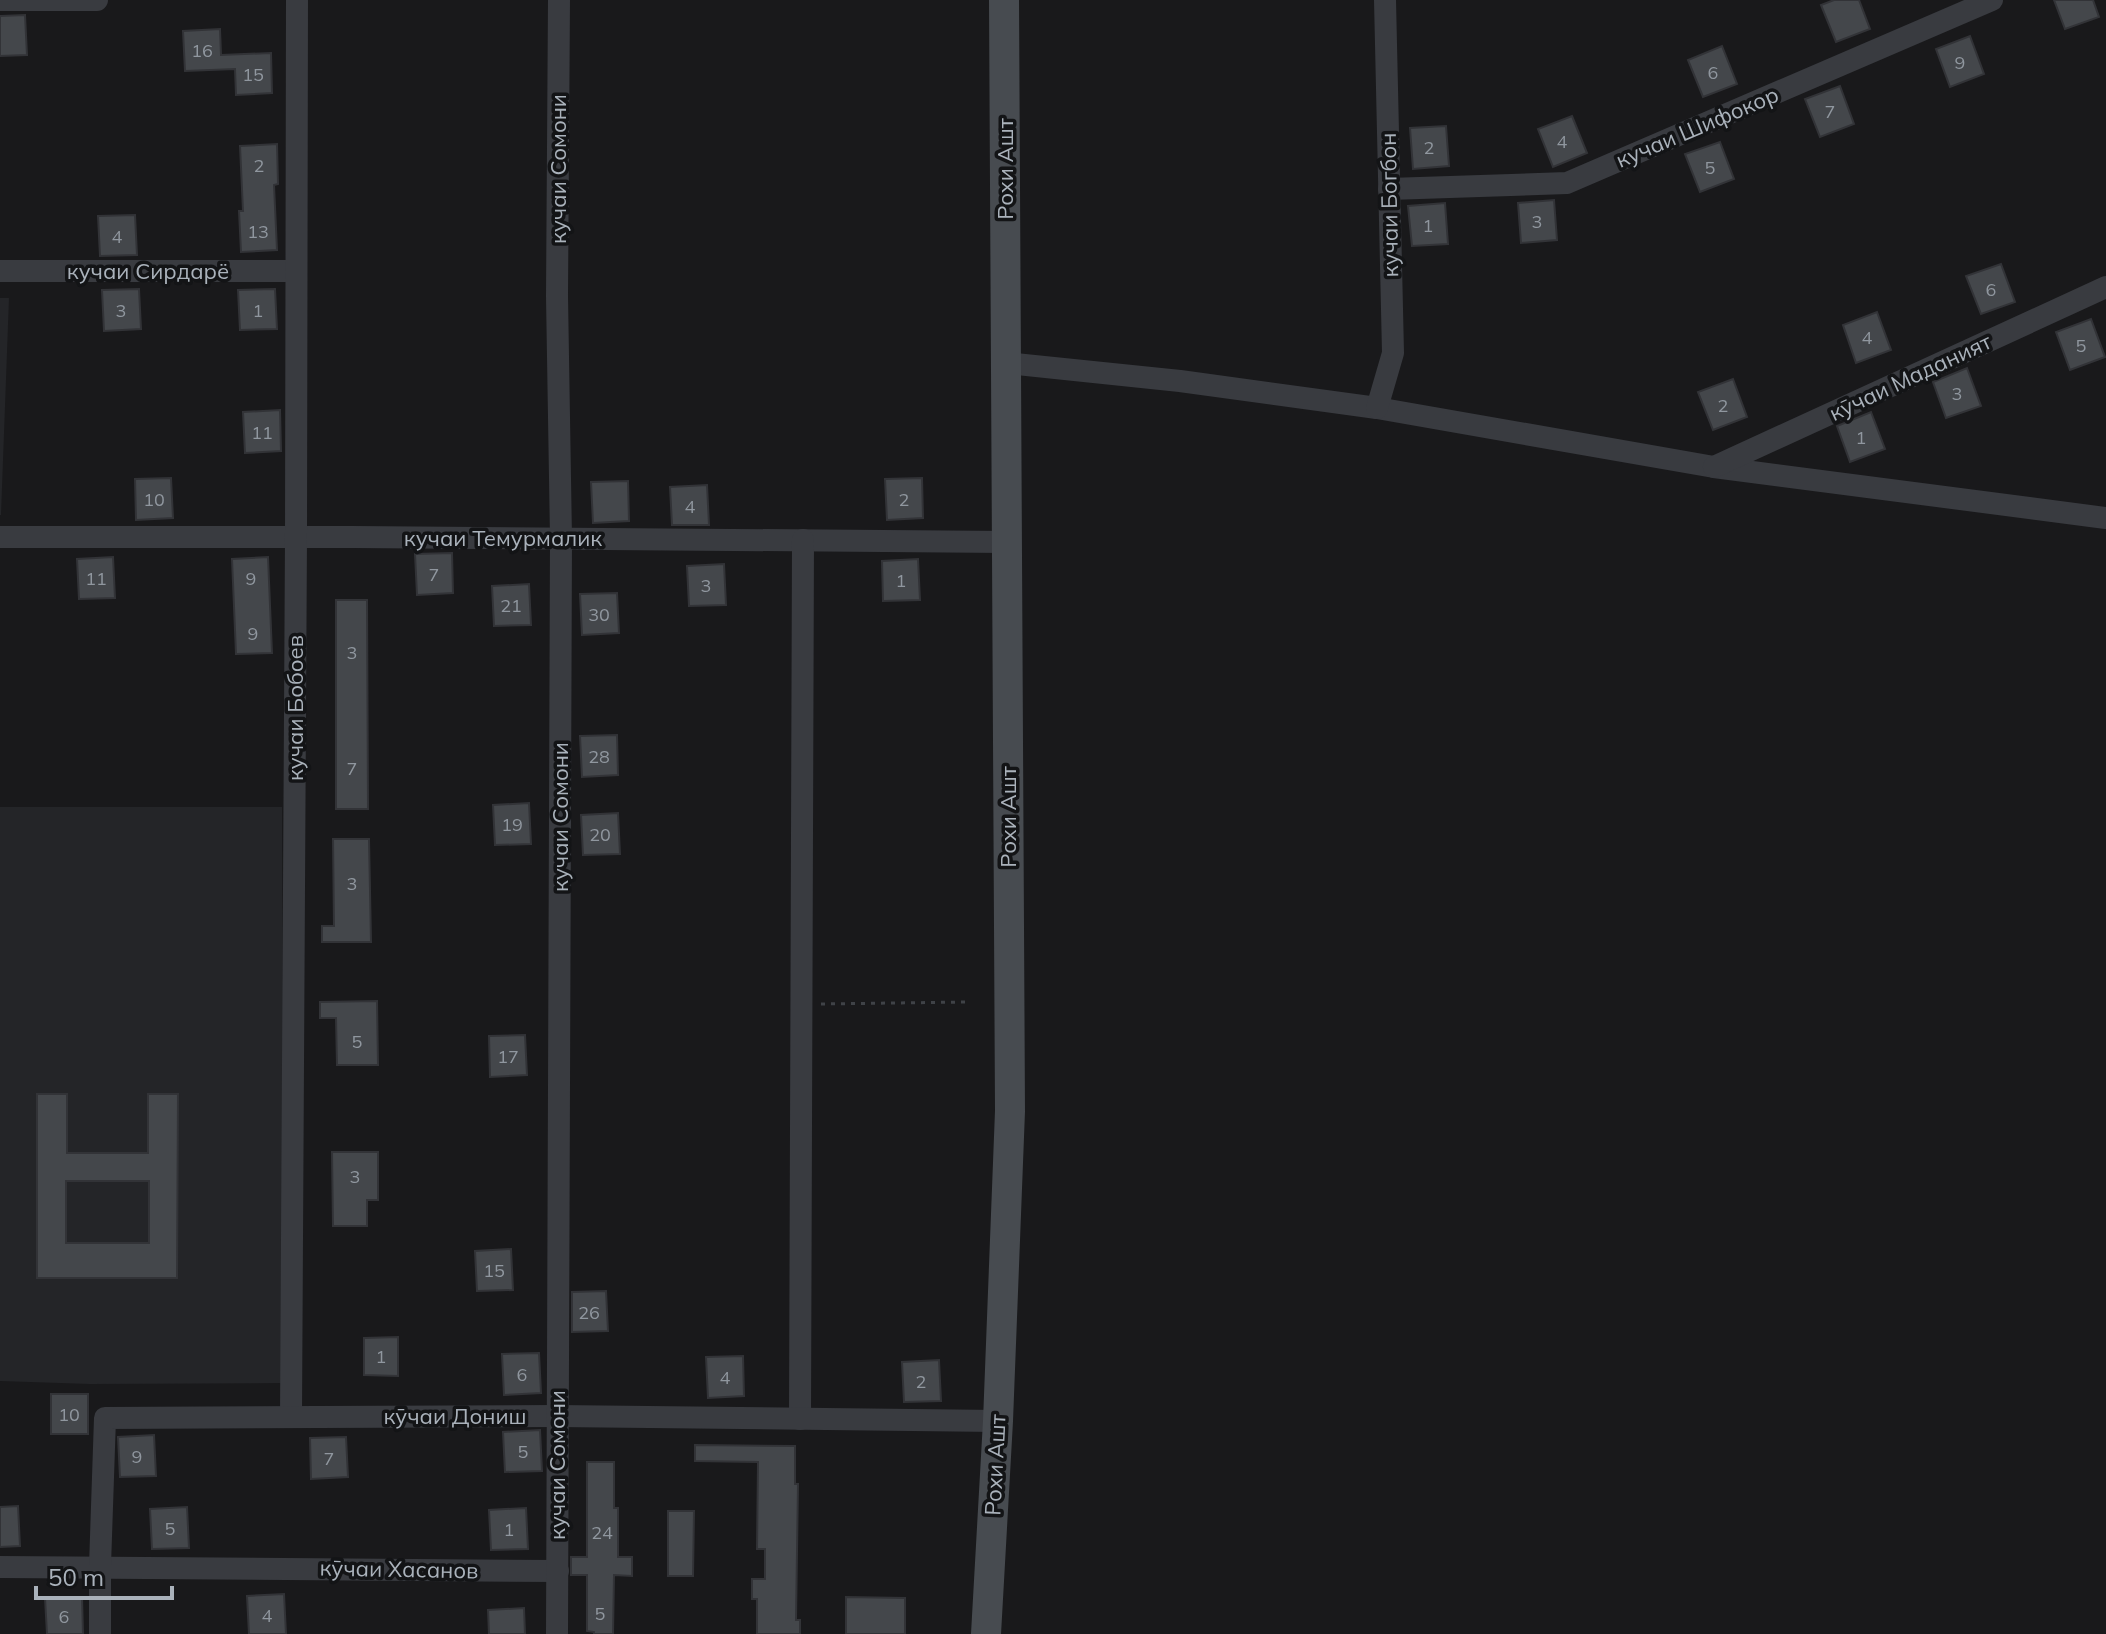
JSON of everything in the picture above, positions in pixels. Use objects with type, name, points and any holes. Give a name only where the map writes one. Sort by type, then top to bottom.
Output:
[{"type":"main road","name":"Рохи Ашт","points":[[986,1634],[1010,1111],[1004,0]]},
{"type":"street","points":[[0,0],[97,0]]},
{"type":"street","name":"кучаи Бобоев","points":[[291,1416],[297,0]]},
{"type":"street","name":"кучаи Сомони","points":[[557,1634],[561,538],[557,296],[559,0]]},
{"type":"street","name":"кучаи Богбон","points":[[1377,408],[1393,353],[1385,0]]},
{"type":"street","name":"кучаи Шифокор","points":[[1389,189],[1567,183],[1992,0]]},
{"type":"street","name":"кучаи Сирдарё","points":[[0,271],[296,271]]},
{"type":"street","name":"кӯчаи Маданият","points":[[1714,467],[2106,287]]},
{"type":"street","points":[[1007,363],[1180,381],[1377,408],[1714,467],[2106,518]]},
{"type":"street","name":"кучаи Темурмалик","points":[[0,537],[1007,542]]},
{"type":"street","points":[[800,1419],[803,540]]},
{"type":"street","name":"кӯчаи Дониш","points":[[100,1566],[105,1418],[557,1416],[998,1421]]},
{"type":"street","points":[[100,1566],[100,1634]]},
{"type":"street","name":"кӯчаи Хасанов","points":[[0,1567],[558,1571]]},
{"type":"path","points":[[802,1004],[967,1002]]},
{"type":"shaded area","points":[[0,298],[9,298],[1,515],[0,515]]},
{"type":"shaded area","points":[[0,807],[282,807],[284,1383],[0,1381]]},
{"type":"building","points":[[1834,0],[1859,0],[1870,29],[1836,42],[1821,5]]},
{"type":"building","points":[[2054,0],[2093,0],[2099,17],[2065,29]]},
{"type":"building","points":[[25,15],[27,55],[0,56],[0,16]]},
{"type":"building","points":[[220,29],[221,55],[271,53],[272,93],[236,95],[235,69],[185,71],[183,31]]},
{"type":"building","points":[[1970,36],[1984,74],[1950,87],[1936,49]]},
{"type":"building","points":[[1722,46],[1737,84],[1703,97],[1688,60]]},
{"type":"building","points":[[1840,86],[1854,124],[1820,137],[1805,99]]},
{"type":"building","points":[[1572,116],[1587,153],[1553,167],[1538,129]]},
{"type":"building","points":[[1446,126],[1449,166],[1413,169],[1410,128]]},
{"type":"building","points":[[1720,142],[1734,179],[1700,192],[1685,154]]},
{"type":"building","points":[[277,144],[278,184],[274,185],[277,250],[241,252],[240,146]]},
{"type":"building","points":[[1554,200],[1557,240],[1521,243],[1518,203]]},
{"type":"building","points":[[1445,203],[1448,244],[1412,246],[1408,206]]},
{"type":"building","points":[[135,215],[137,255],[100,256],[98,216]]},
{"type":"building","points":[[2001,264],[2015,302],[1981,314],[1966,276]]},
{"type":"building","points":[[139,289],[141,329],[104,331],[102,290]]},
{"type":"building","points":[[275,289],[277,329],[240,330],[238,290]]},
{"type":"building","points":[[1877,312],[1891,350],[1856,363],[1843,325]]},
{"type":"building","points":[[2091,319],[2105,357],[2070,370],[2056,332]]},
{"type":"building","points":[[1967,368],[1981,406],[1946,418],[1933,382]]},
{"type":"building","points":[[1733,379],[1747,417],[1713,430],[1698,392]]},
{"type":"building","points":[[280,410],[281,451],[245,453],[243,412]]},
{"type":"building","points":[[1871,412],[1885,449],[1850,462],[1837,426]]},
{"type":"building","points":[[171,478],[173,518],[136,520],[135,479]]},
{"type":"building","points":[[922,478],[923,518],[887,520],[885,479]]},
{"type":"building","points":[[628,481],[629,521],[593,523],[591,482]]},
{"type":"building","points":[[707,485],[709,525],[672,525],[670,487]]},
{"type":"building","points":[[452,553],[453,593],[417,595],[415,554]]},
{"type":"building","points":[[113,557],[115,598],[79,599],[77,559]]},
{"type":"building","points":[[268,557],[272,653],[236,654],[232,559]]},
{"type":"building","points":[[918,559],[920,600],[883,601],[882,561]]},
{"type":"building","points":[[724,564],[726,605],[689,606],[687,566]]},
{"type":"building","points":[[529,584],[531,625],[494,626],[492,586]]},
{"type":"building","points":[[617,593],[619,633],[582,635],[580,594]]},
{"type":"building","points":[[336,600],[367,600],[368,809],[336,809]]},
{"type":"building","points":[[617,735],[618,775],[582,777],[580,736]]},
{"type":"building","points":[[529,803],[531,844],[495,845],[493,805]]},
{"type":"building","points":[[618,813],[620,854],[583,855],[581,815]]},
{"type":"building","points":[[333,839],[369,839],[371,942],[322,942],[322,926],[334,926]]},
{"type":"building","points":[[377,1001],[378,1065],[337,1065],[336,1018],[320,1018],[320,1002]]},
{"type":"building","points":[[525,1035],[527,1075],[490,1077],[489,1036]]},
{"type":"building","points":[[37,1094],[67,1094],[67,1153],[148,1153],[148,1094],[178,1094],[177,1278],[37,1278]],"holes":[[[66,1181],[149,1181],[149,1243],[66,1243]]]},
{"type":"building","points":[[332,1152],[378,1152],[378,1200],[367,1200],[367,1226],[333,1226]]},
{"type":"building","points":[[511,1249],[513,1290],[477,1291],[475,1251]]},
{"type":"building","points":[[606,1291],[608,1331],[572,1332],[572,1292]]},
{"type":"building","points":[[398,1337],[398,1376],[364,1375],[364,1338]]},
{"type":"building","points":[[539,1353],[541,1393],[504,1395],[502,1354]]},
{"type":"building","points":[[743,1356],[744,1396],[708,1398],[706,1357]]},
{"type":"building","points":[[939,1360],[941,1401],[904,1402],[902,1362]]},
{"type":"building","points":[[51,1394],[88,1394],[88,1434],[51,1434]]},
{"type":"building","points":[[540,1430],[542,1471],[505,1472],[503,1432]]},
{"type":"building","points":[[154,1435],[156,1476],[120,1477],[118,1437]]},
{"type":"building","points":[[346,1437],[348,1477],[311,1479],[310,1438]]},
{"type":"building","points":[[695,1445],[795,1446],[795,1484],[798,1484],[796,1620],[800,1620],[800,1634],[757,1634],[757,1599],[752,1599],[752,1579],[765,1579],[765,1549],[757,1549],[758,1462],[695,1461]]},
{"type":"building","points":[[587,1462],[614,1462],[618,1557],[632,1557],[632,1576],[614,1575],[613,1634],[587,1631],[587,1575],[571,1575],[571,1557],[587,1557]]},
{"type":"building","points":[[18,1506],[20,1546],[0,1547],[0,1507]]},
{"type":"building","points":[[187,1507],[189,1548],[152,1549],[150,1509]]},
{"type":"building","points":[[526,1508],[528,1549],[491,1550],[489,1510]]},
{"type":"building","points":[[668,1511],[694,1511],[693,1576],[668,1576]]},
{"type":"building","points":[[284,1594],[286,1634],[249,1634],[247,1596]]},
{"type":"building","points":[[82,1597],[83,1634],[47,1634],[45,1598]]},
{"type":"building","points":[[846,1597],[905,1598],[905,1634],[846,1634]]},
{"type":"building","points":[[524,1608],[525,1634],[489,1634],[488,1610]]}]
